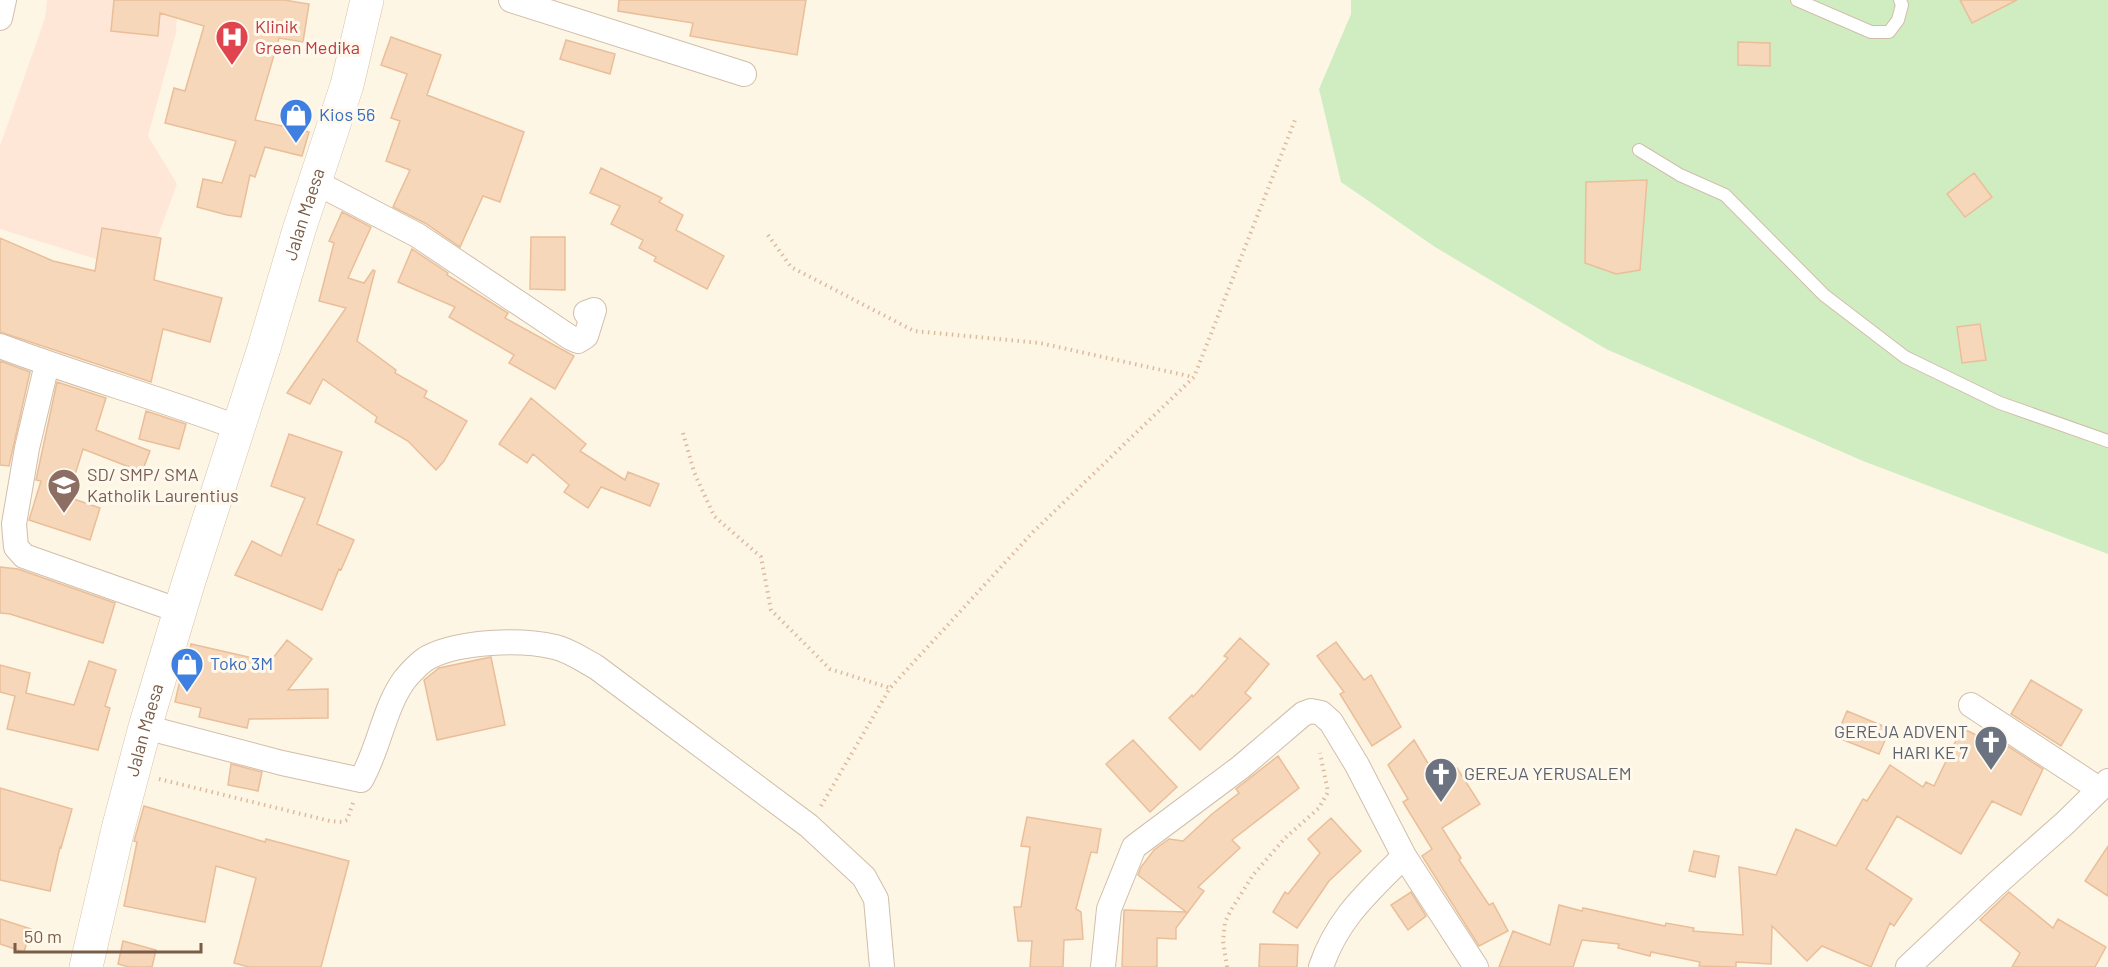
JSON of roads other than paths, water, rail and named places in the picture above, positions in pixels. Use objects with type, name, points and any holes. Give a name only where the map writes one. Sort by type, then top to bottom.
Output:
[{"type":"street","points":[[0,18],[4,0]]},
{"type":"street","name":"Jalan Maesa","points":[[86,967],[132,772],[145,727],[347,86],[368,0]]},
{"type":"street","points":[[511,0],[744,74]]},
{"type":"street","points":[[315,182],[417,235],[578,341],[586,336],[594,310],[586,313]]},
{"type":"street","points":[[0,346],[47,364],[182,406],[239,428]]},
{"type":"street","points":[[47,364],[27,448],[14,525],[16,547],[24,556],[180,610]]},
{"type":"street","points":[[145,727],[282,763],[361,780],[369,766],[388,712],[405,679],[427,658],[449,650],[511,641],[557,647],[596,667],[809,826],[864,878],[876,899],[882,967]]},
{"type":"street","points":[[1908,967],[2104,785],[1971,705]]},
{"type":"street","points":[[1104,967],[1109,909],[1134,847],[1241,767],[1303,714],[1311,711],[1321,713],[1335,729],[1357,765],[1404,856],[1476,967]]},
{"type":"street","points":[[1321,967],[1336,931],[1348,913],[1404,856]]},
{"type":"lane","points":[[1797,0],[1871,32],[1889,32],[1898,20],[1902,5],[1900,0]]},
{"type":"lane","points":[[1639,150],[1680,175],[1725,195],[1824,295],[1905,357],[2000,403],[2108,441]]},
{"type":"place","name":"Klinik Green Medika","points":[[232,66]]},
{"type":"place","name":"Kios 56","points":[[296,144]]},
{"type":"place","name":"SD/ SMP/ SMA Katholik Laurentius","points":[[64,514]]},
{"type":"place","name":"Toko 3M","points":[[187,693]]},
{"type":"place","name":"GEREJA ADVENT HARI KE 7","points":[[1991,771]]},
{"type":"place","name":"GEREJA YERUSALEM","points":[[1441,803]]}]
